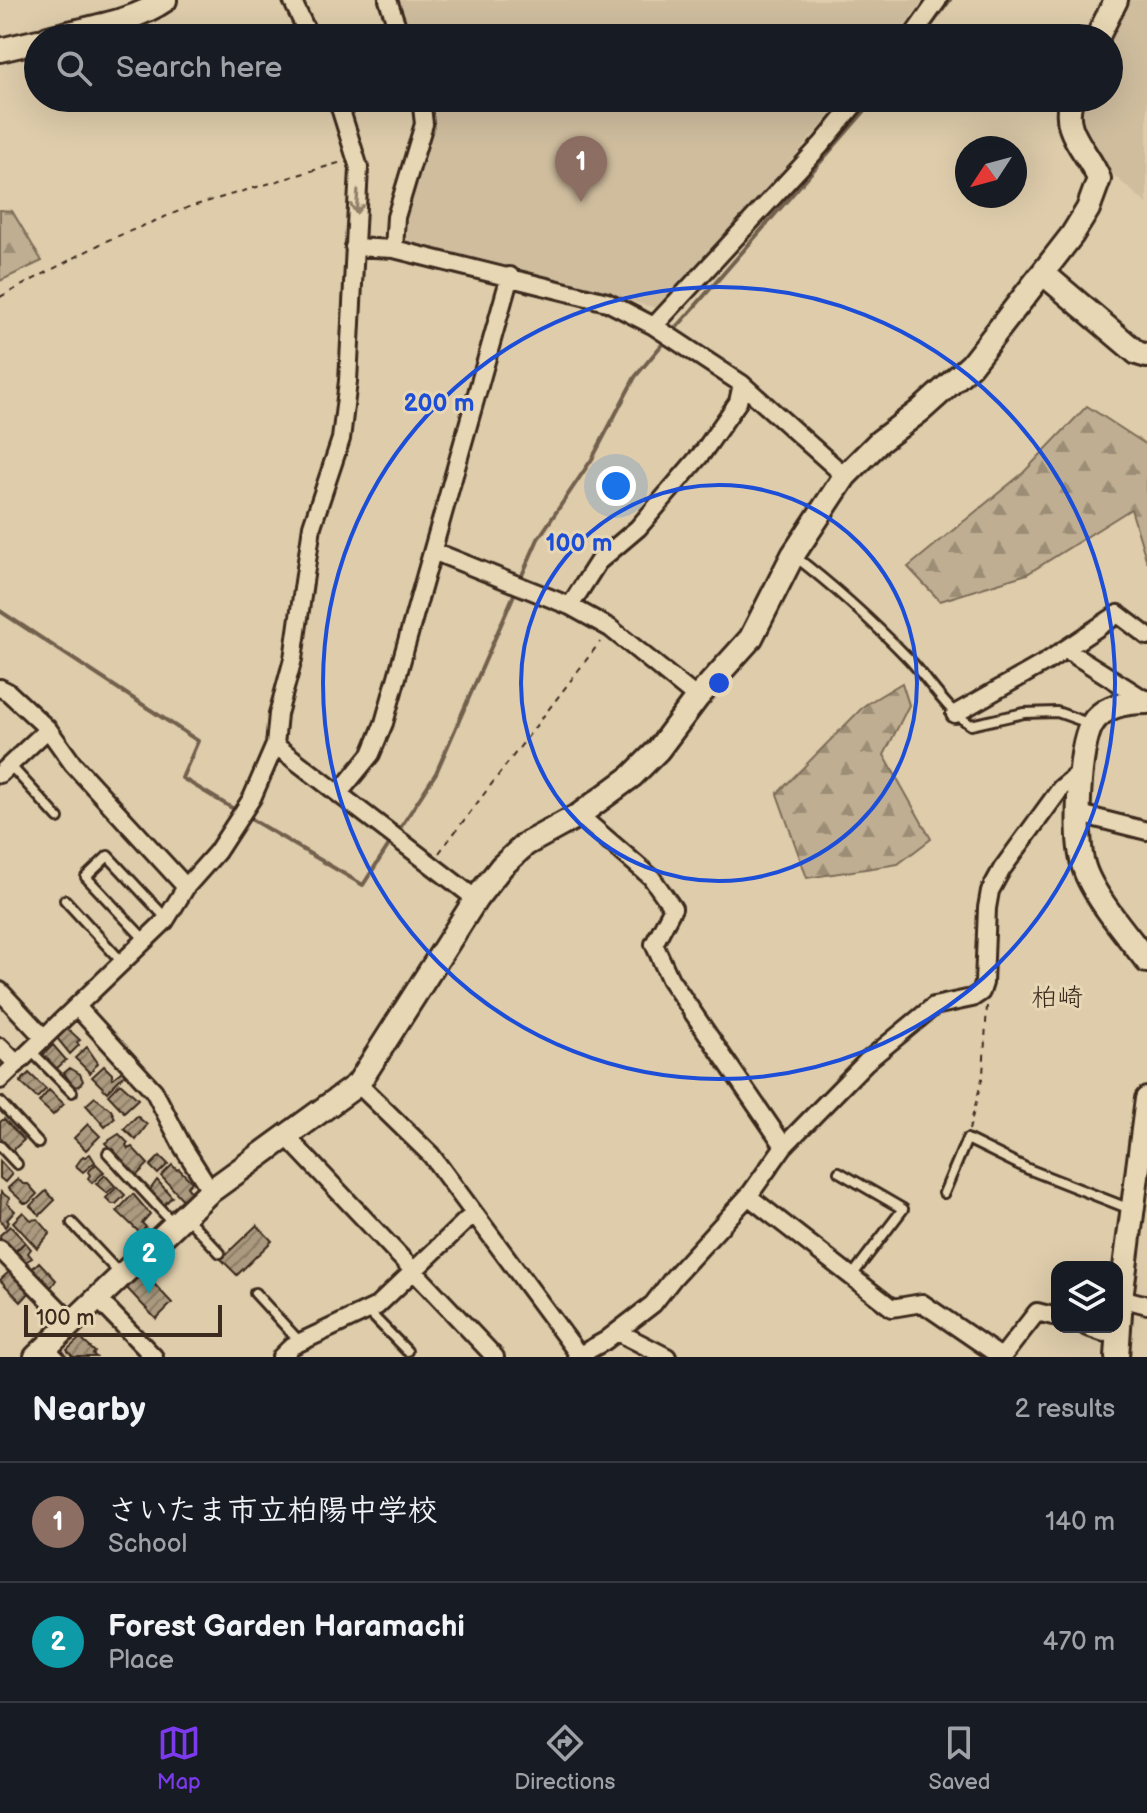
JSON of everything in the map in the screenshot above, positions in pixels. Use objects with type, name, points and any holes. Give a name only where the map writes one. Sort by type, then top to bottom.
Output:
[{"type":"street","points":[[106,24],[165,0]]},
{"type":"street","points":[[292,0],[303,24]]},
{"type":"street","points":[[388,0],[396,24]]},
{"type":"street","points":[[921,24],[938,0]]},
{"type":"street","points":[[1104,24],[1116,0]]},
{"type":"street","points":[[0,50],[24,44]]},
{"type":"street","points":[[0,1080],[167,918],[186,887],[217,852],[252,798],[275,745],[278,714],[293,659],[312,526],[341,439],[348,381],[359,168],[343,112]]},
{"type":"street","points":[[394,249],[396,217],[424,124],[423,112]]},
{"type":"street","points":[[654,326],[848,112]]},
{"type":"street","points":[[48,1353],[72,1323],[211,1191],[358,1084],[476,899],[502,866],[526,844],[579,815],[632,776],[658,750],[697,698],[751,638],[793,555],[845,476],[879,442],[921,410],[971,365],[1044,274],[1088,209],[1099,179],[1092,161],[1073,137],[1068,112]]},
{"type":"street","points":[[354,247],[394,249],[607,302],[654,326],[742,384],[845,476]]},
{"type":"street","points":[[1044,274],[1137,353],[1147,356]]},
{"type":"street","points":[[339,793],[371,754],[384,723],[510,276]]},
{"type":"street","points":[[570,606],[598,562],[638,528],[703,452],[738,402],[742,384]]},
{"type":"street","points":[[433,551],[570,606],[610,628],[697,698]]},
{"type":"street","points":[[955,714],[1118,614],[1147,636]]},
{"type":"street","points":[[1065,649],[1147,702]]},
{"type":"street","points":[[0,688],[48,729],[73,764],[186,887]]},
{"type":"street","points":[[1147,702],[1112,707],[1092,725],[1080,772],[1083,866],[1102,900],[1147,961]]},
{"type":"street","points":[[3,769],[48,729]]},
{"type":"street","points":[[275,745],[476,899]]},
{"type":"street","points":[[358,1084],[431,1155],[578,1356],[618,1332],[653,1304],[748,1196],[810,1116],[866,1062],[934,1006],[972,998],[981,992],[990,891],[1002,869],[1061,788],[1080,772]]},
{"type":"street","points":[[1080,814],[1147,831]]},
{"type":"street","points":[[579,815],[651,877],[673,908],[654,944],[670,979],[784,1146]]},
{"type":"street","points":[[0,991],[44,1038]]},
{"type":"street","points":[[77,1007],[154,1091],[183,1147],[211,1191]]},
{"type":"street","points":[[0,1047],[17,1064]]},
{"type":"street","points":[[1123,1280],[1147,1099]]},
{"type":"street","points":[[287,1137],[495,1357]]},
{"type":"street","points":[[748,1196],[892,1308],[922,1303],[1001,1357],[1037,1312],[1051,1316]]},
{"type":"street","points":[[281,1357],[301,1342],[377,1306],[474,1213]]},
{"type":"street","points":[[0,1249],[72,1323]]},
{"type":"street","points":[[98,1299],[154,1357]]},
{"type":"street","points":[[1123,1299],[1147,1305]]},
{"type":"street","points":[[618,1332],[667,1357]]},
{"type":"street","points":[[1117,1357],[1119,1333]]},
{"type":"lane","points":[[793,555],[856,606],[911,662],[955,714],[971,725],[1024,713],[1057,712],[1092,725]]},
{"type":"lane","points":[[3,769],[58,818]]},
{"type":"lane","points":[[145,940],[86,877],[108,856],[167,918]]},
{"type":"lane","points":[[65,900],[122,963]]},
{"type":"lane","points":[[31,1051],[72,1092]]},
{"type":"lane","points":[[0,1102],[38,1143]]},
{"type":"lane","points":[[944,1193],[967,1139],[1028,1169],[1131,1209]]},
{"type":"lane","points":[[0,1146],[17,1164]]},
{"type":"lane","points":[[108,1153],[220,1253]]},
{"type":"lane","points":[[839,1172],[903,1209],[851,1278]]},
{"type":"lane","points":[[72,1223],[122,1276]]},
{"type":"lane","points":[[255,1293],[301,1342]]},
{"type":"lane","points":[[368,1311],[407,1351]]},
{"type":"path","points":[[0,297],[106,241],[189,207],[354,158]]},
{"type":"path","points":[[430,864],[610,628]]},
{"type":"path","points":[[967,1139],[983,1075],[988,1009],[981,992]]},
{"type":"shaded area","points":[[394,0],[924,0],[906,24],[402,24]]},
{"type":"shaded area","points":[[1121,0],[1147,0],[1147,204],[1110,172],[1073,125],[1075,112],[1123,112],[1123,24],[1113,24]]},
{"type":"shaded area","points":[[431,112],[834,112],[660,309],[406,241],[402,230],[404,217],[420,176],[432,120]]},
{"type":"green space","points":[[0,210],[12,211],[42,261],[0,281]]},
{"type":"green space","points":[[1087,406],[1147,445],[1147,562],[1131,509],[1027,574],[940,601],[908,567],[1023,473]]},
{"type":"green space","points":[[902,683],[909,705],[884,755],[931,839],[898,864],[807,878],[777,794],[865,705]]},
{"type":"building","points":[[67,1028],[80,1040],[70,1054],[57,1038]]},
{"type":"building","points":[[53,1045],[66,1060],[56,1069],[43,1055]]},
{"type":"building","points":[[87,1047],[98,1063],[90,1073],[75,1058]]},
{"type":"building","points":[[104,1066],[112,1074],[112,1079],[126,1068],[128,1071],[107,1092],[92,1077]]},
{"type":"building","points":[[70,1068],[80,1074],[83,1081],[79,1086],[74,1087],[64,1073]]},
{"type":"building","points":[[29,1073],[46,1089],[37,1098],[20,1082]]},
{"type":"building","points":[[120,1083],[138,1099],[124,1112],[108,1095]]},
{"type":"building","points":[[49,1090],[64,1104],[53,1115],[39,1102]]},
{"type":"building","points":[[95,1097],[111,1110],[115,1118],[105,1127],[86,1105]]},
{"type":"building","points":[[137,1116],[147,1125],[136,1140],[124,1129]]},
{"type":"building","points":[[4,1119],[24,1140],[12,1151],[0,1137],[0,1122]]},
{"type":"building","points":[[88,1124],[100,1136],[86,1150],[74,1138]]},
{"type":"building","points":[[119,1134],[128,1143],[128,1149],[132,1147],[148,1164],[136,1176],[105,1143]]},
{"type":"building","points":[[90,1154],[95,1162],[83,1172],[76,1166],[83,1156]]},
{"type":"building","points":[[160,1156],[168,1164],[158,1174],[150,1166]]},
{"type":"building","points":[[0,1161],[12,1174],[5,1182],[0,1178]]},
{"type":"building","points":[[96,1164],[104,1172],[92,1183],[88,1172]]},
{"type":"building","points":[[172,1165],[192,1182],[187,1187],[194,1195],[186,1203],[161,1176]]},
{"type":"building","points":[[105,1175],[115,1186],[107,1193],[96,1184]]},
{"type":"building","points":[[18,1179],[37,1194],[28,1203],[8,1188]]},
{"type":"building","points":[[157,1180],[172,1197],[164,1205],[150,1190]]},
{"type":"building","points":[[117,1187],[125,1195],[112,1204],[106,1198]]},
{"type":"building","points":[[46,1191],[55,1200],[40,1215],[30,1206]]},
{"type":"building","points":[[1,1192],[9,1198],[7,1203],[15,1211],[5,1227],[0,1219]]},
{"type":"building","points":[[133,1194],[150,1214],[142,1223],[146,1227],[140,1233],[117,1211]]},
{"type":"building","points":[[23,1212],[31,1220],[38,1219],[50,1233],[37,1248],[13,1222]]},
{"type":"building","points":[[257,1225],[272,1241],[237,1275],[221,1259]]},
{"type":"building","points":[[10,1226],[25,1242],[13,1253],[0,1238]]},
{"type":"building","points":[[25,1242],[31,1249],[28,1253],[32,1258],[20,1265],[12,1256]]},
{"type":"building","points":[[39,1262],[56,1280],[49,1290],[31,1270]]},
{"type":"building","points":[[11,1270],[31,1291],[21,1302],[0,1280]]},
{"type":"building","points":[[142,1271],[172,1303],[156,1319],[125,1286]]},
{"type":"building","points":[[80,1338],[95,1352],[96,1357],[73,1357],[67,1350]]},
{"type":"waterway","points":[[932,24],[950,0]]},
{"type":"waterway","points":[[671,334],[864,112]]},
{"type":"waterway","points":[[519,582],[538,539],[592,459],[635,377],[665,341]]},
{"type":"waterway","points":[[397,833],[436,773],[516,590]]},
{"type":"waterway","points":[[0,611],[198,741],[182,778],[237,811]]},
{"type":"waterway","points":[[244,815],[363,885],[392,840]]},
{"type":"place","name":"さいたま市立柏陽中学校","points":[[581,202]]},
{"type":"place","name":"Forest Garden Haramachi","points":[[149,1294]]},
{"type":"district","name":"柏崎","points":[[1057,997]]}]
